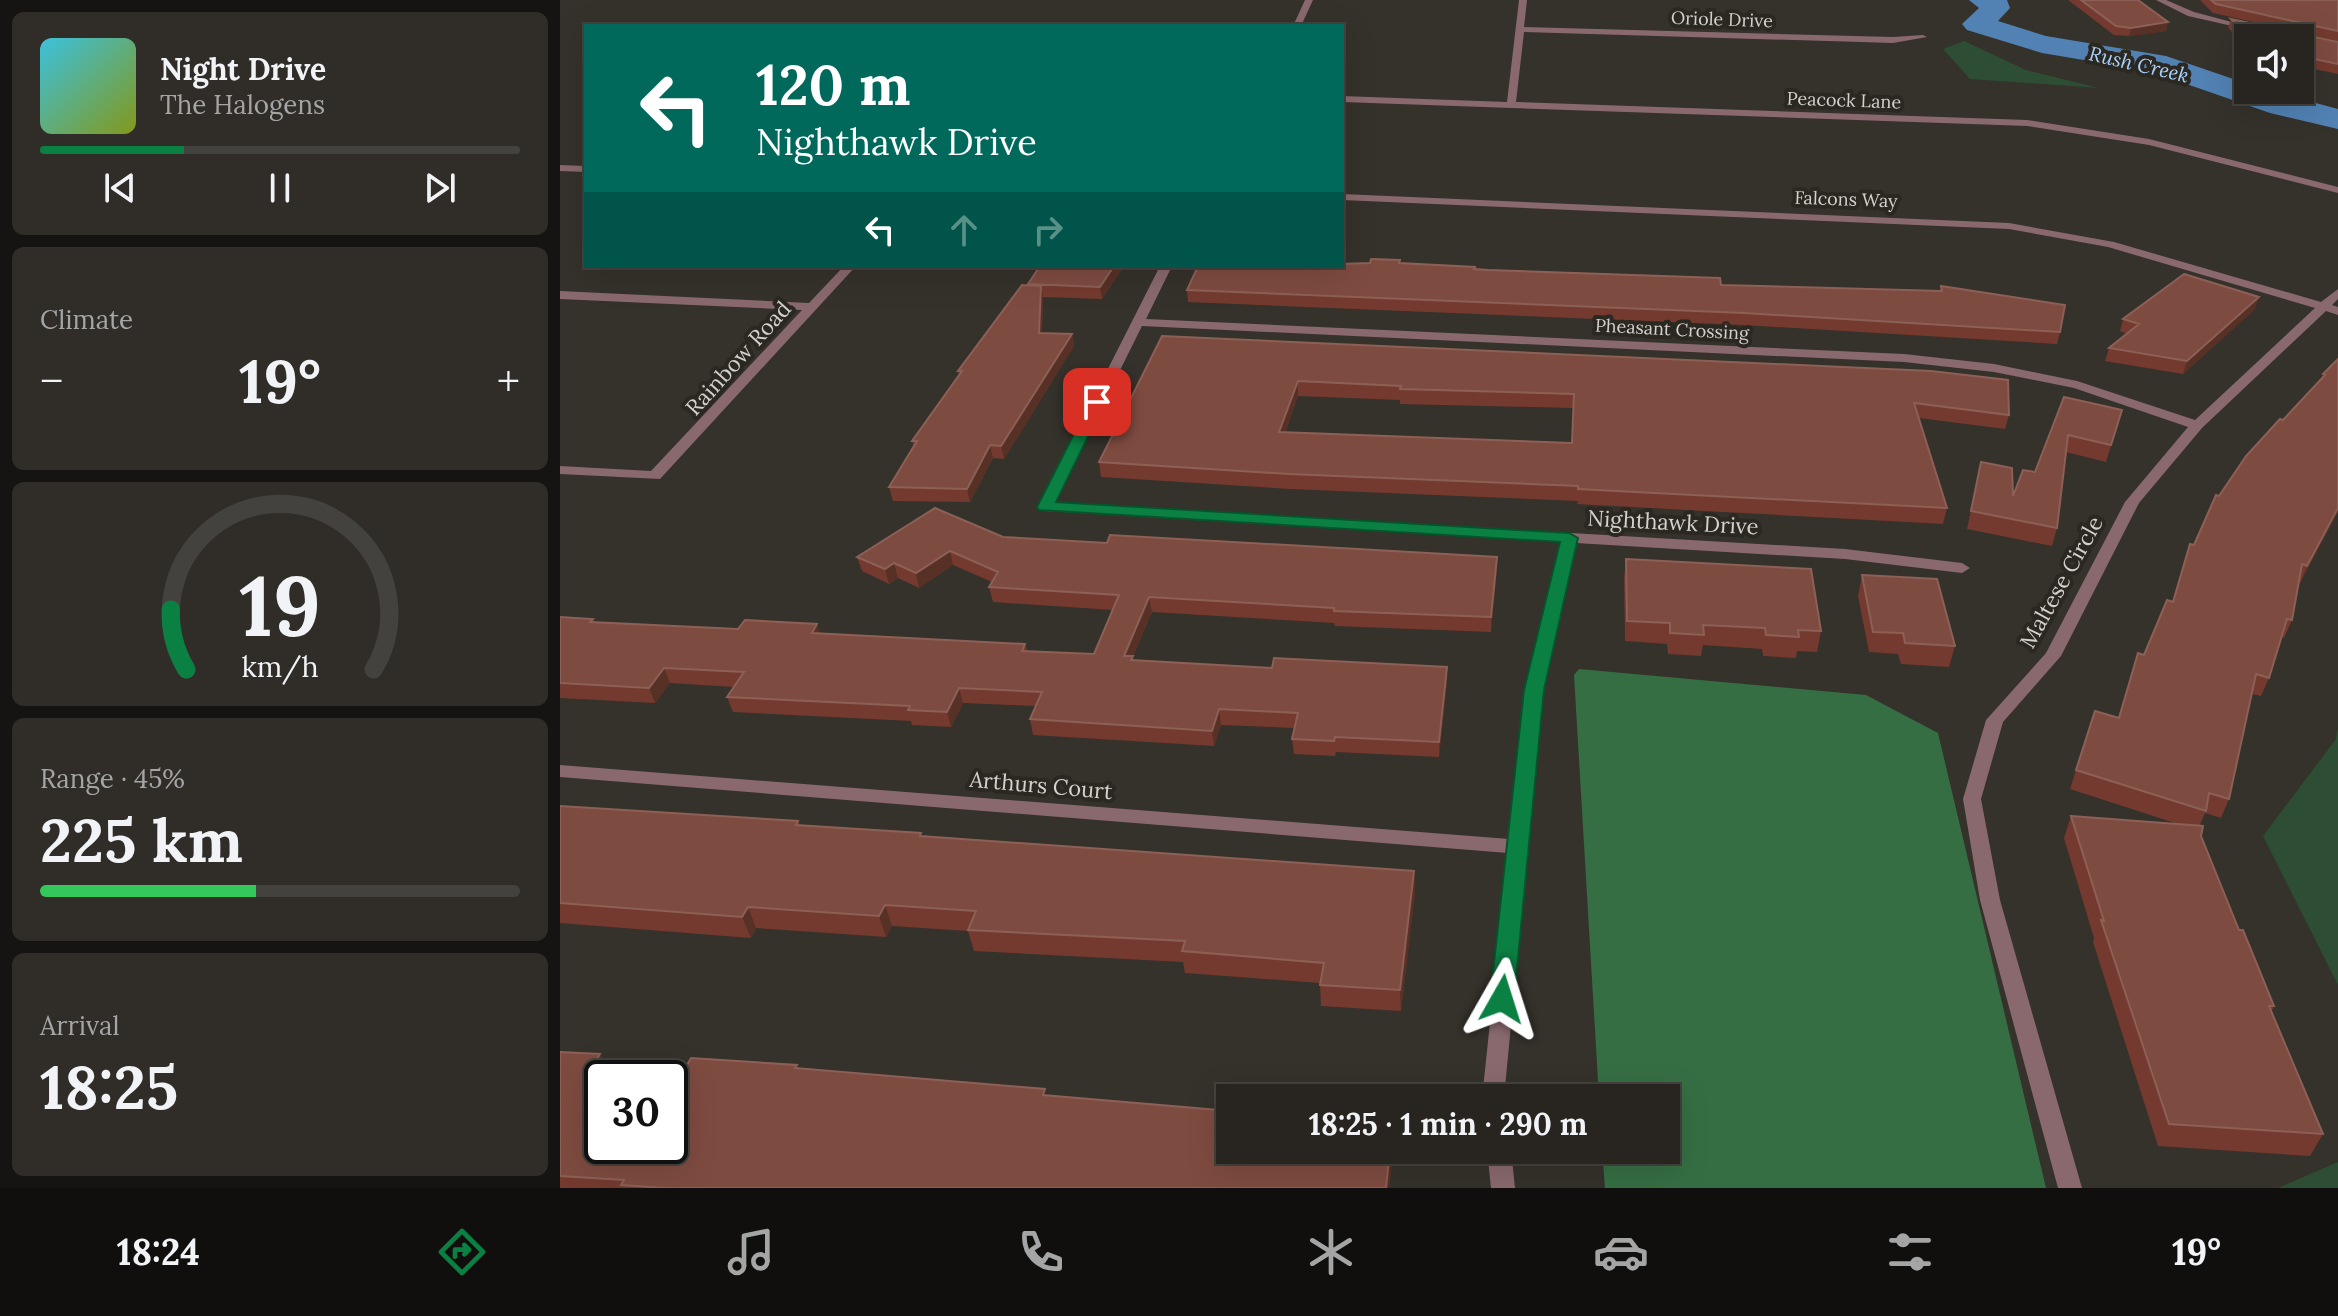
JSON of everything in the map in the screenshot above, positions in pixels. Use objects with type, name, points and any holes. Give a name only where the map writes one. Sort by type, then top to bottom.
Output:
[{"type":"street","points":[[1298,24],[1309,0]]},
{"type":"street","points":[[1511,105],[1523,0]]},
{"type":"street","points":[[2160,0],[2191,14],[2234,24]]},
{"type":"street","name":"Oriole Drive","points":[[1520,29],[1893,40],[1923,37]]},
{"type":"street","name":"Peacock Lane","points":[[1344,99],[2055,126],[2149,142],[2338,190]]},
{"type":"street","points":[[560,168],[584,169]]},
{"type":"street","name":"Falcons Way","points":[[1344,197],[2009,226],[2110,244],[2331,309]]},
{"type":"street","name":"Rainbow Road","points":[[560,470],[655,476],[848,268]]},
{"type":"street","points":[[1136,322],[1165,268]]},
{"type":"street","name":"Maltese Circle","points":[[2070,1188],[1990,900],[1972,799],[1995,720],[2053,656],[2132,502],[2197,425],[2331,309],[2338,293]]},
{"type":"street","points":[[560,295],[811,307]]},
{"type":"street","name":"Pheasant Crossing","points":[[1136,322],[1904,358],[1994,368],[2077,385],[2197,425]]},
{"type":"street","name":"Nighthawk Drive","points":[[1136,322],[1045,507],[1845,554],[1962,568]]},
{"type":"street","points":[[1494,1084],[1534,690],[1569,538]]},
{"type":"street","name":"Arthurs Court","points":[[560,771],[1517,847]]},
{"type":"street","points":[[1500,1164],[1503,1188]]},
{"type":"green space","points":[[1964,41],[2026,70],[2099,88],[1970,79],[1943,49]]},
{"type":"green space","points":[[1579,669],[1866,695],[1938,733],[2046,1188],[1605,1188],[1603,1164],[1680,1164],[1680,1084],[1598,1084],[1574,675]]},
{"type":"green space","points":[[2338,727],[2338,985],[2263,836],[2336,739]]},
{"type":"green space","points":[[2338,1162],[2338,1188],[2278,1188]]},
{"type":"building","points":[[2081,0],[2138,0],[2168,22],[2131,28],[2116,26]]},
{"type":"building","points":[[2211,0],[2338,0],[2338,31],[2314,24],[2216,4]]},
{"type":"building","points":[[2231,19],[2254,24],[2236,24]]},
{"type":"building","points":[[2314,37],[2338,42],[2338,64],[2314,59]]},
{"type":"building","points":[[1371,259],[1400,260],[1399,263],[1488,270],[1720,278],[1721,285],[1942,291],[1941,286],[2065,305],[2060,332],[1744,313],[1187,290],[1197,268],[1344,268],[1344,264],[1370,263]]},
{"type":"building","points":[[1039,268],[1113,268],[1100,287],[1028,284]]},
{"type":"building","points":[[2184,274],[2259,297],[2187,361],[2109,348],[2139,324],[2123,319]]},
{"type":"building","points":[[1022,285],[1041,286],[1039,333],[1072,334],[1001,446],[990,445],[967,489],[889,487],[917,441],[912,441],[962,371],[958,371]]},
{"type":"building","points":[[1162,336],[1931,371],[2008,380],[2009,415],[1914,403],[1947,508],[1099,462]],"holes":[[[1298,381],[1401,386],[1400,389],[1574,394],[1572,443],[1279,432]]]},
{"type":"building","points":[[2338,359],[2338,508],[2307,566],[2302,564],[2292,620],[2287,619],[2269,678],[2256,674],[2229,799],[2209,793],[2206,811],[2076,770],[2095,711],[2119,718],[2138,653],[2144,655],[2167,600],[2173,602],[2190,544],[2194,545],[2216,495],[2219,496],[2246,456]]},
{"type":"building","points":[[2064,397],[2122,410],[2111,445],[2068,435],[2057,528],[1971,511],[1981,462],[2012,468],[2013,496],[2023,470],[2035,472]]},
{"type":"building","points":[[935,508],[1003,537],[1107,543],[1110,535],[1497,557],[1491,617],[1334,611],[1334,608],[1149,597],[1124,656],[1133,656],[1131,660],[1272,668],[1274,658],[1447,667],[1439,742],[1335,737],[1334,741],[1292,739],[1298,713],[1219,709],[1212,731],[1030,719],[1042,692],[959,688],[947,712],[908,710],[910,706],[727,697],[744,672],[664,668],[649,688],[560,683],[560,617],[593,619],[590,622],[738,629],[745,620],[817,624],[812,633],[1025,644],[1022,651],[1094,654],[1119,595],[989,587],[998,572],[950,551],[916,573],[894,563],[885,569],[857,557]]},
{"type":"building","points":[[1626,559],[1811,569],[1821,631],[1798,630],[1799,637],[1766,635],[1765,628],[1703,625],[1704,635],[1670,633],[1670,623],[1627,621]]},
{"type":"building","points":[[1862,575],[1937,579],[1955,646],[1905,643],[1903,633],[1873,632]]},
{"type":"building","points":[[560,806],[798,821],[796,825],[921,833],[920,836],[1414,871],[1400,990],[1320,985],[1324,963],[1182,951],[1185,941],[968,930],[976,911],[885,905],[879,916],[748,907],[742,917],[560,903]]},
{"type":"building","points":[[2071,816],[2203,826],[2201,836],[2239,930],[2243,930],[2274,1006],[2269,1006],[2323,1134],[2169,1124],[2101,920],[2104,921]]},
{"type":"building","points":[[560,1052],[600,1054],[596,1060],[584,1060],[584,1164],[688,1164],[688,1063],[691,1058],[1045,1089],[1043,1095],[1216,1110],[1216,1164],[1389,1164],[1386,1188],[664,1188],[621,1185],[624,1180],[560,1176]]},
{"type":"waterway","name":"Rush Creek","points":[[1983,0],[1996,4],[1996,8],[1977,24],[2042,44],[2155,63],[2282,106],[2338,119]]},
{"type":"route","points":[[1097,402],[1045,507],[1569,538],[1534,690],[1502,999]]}]
